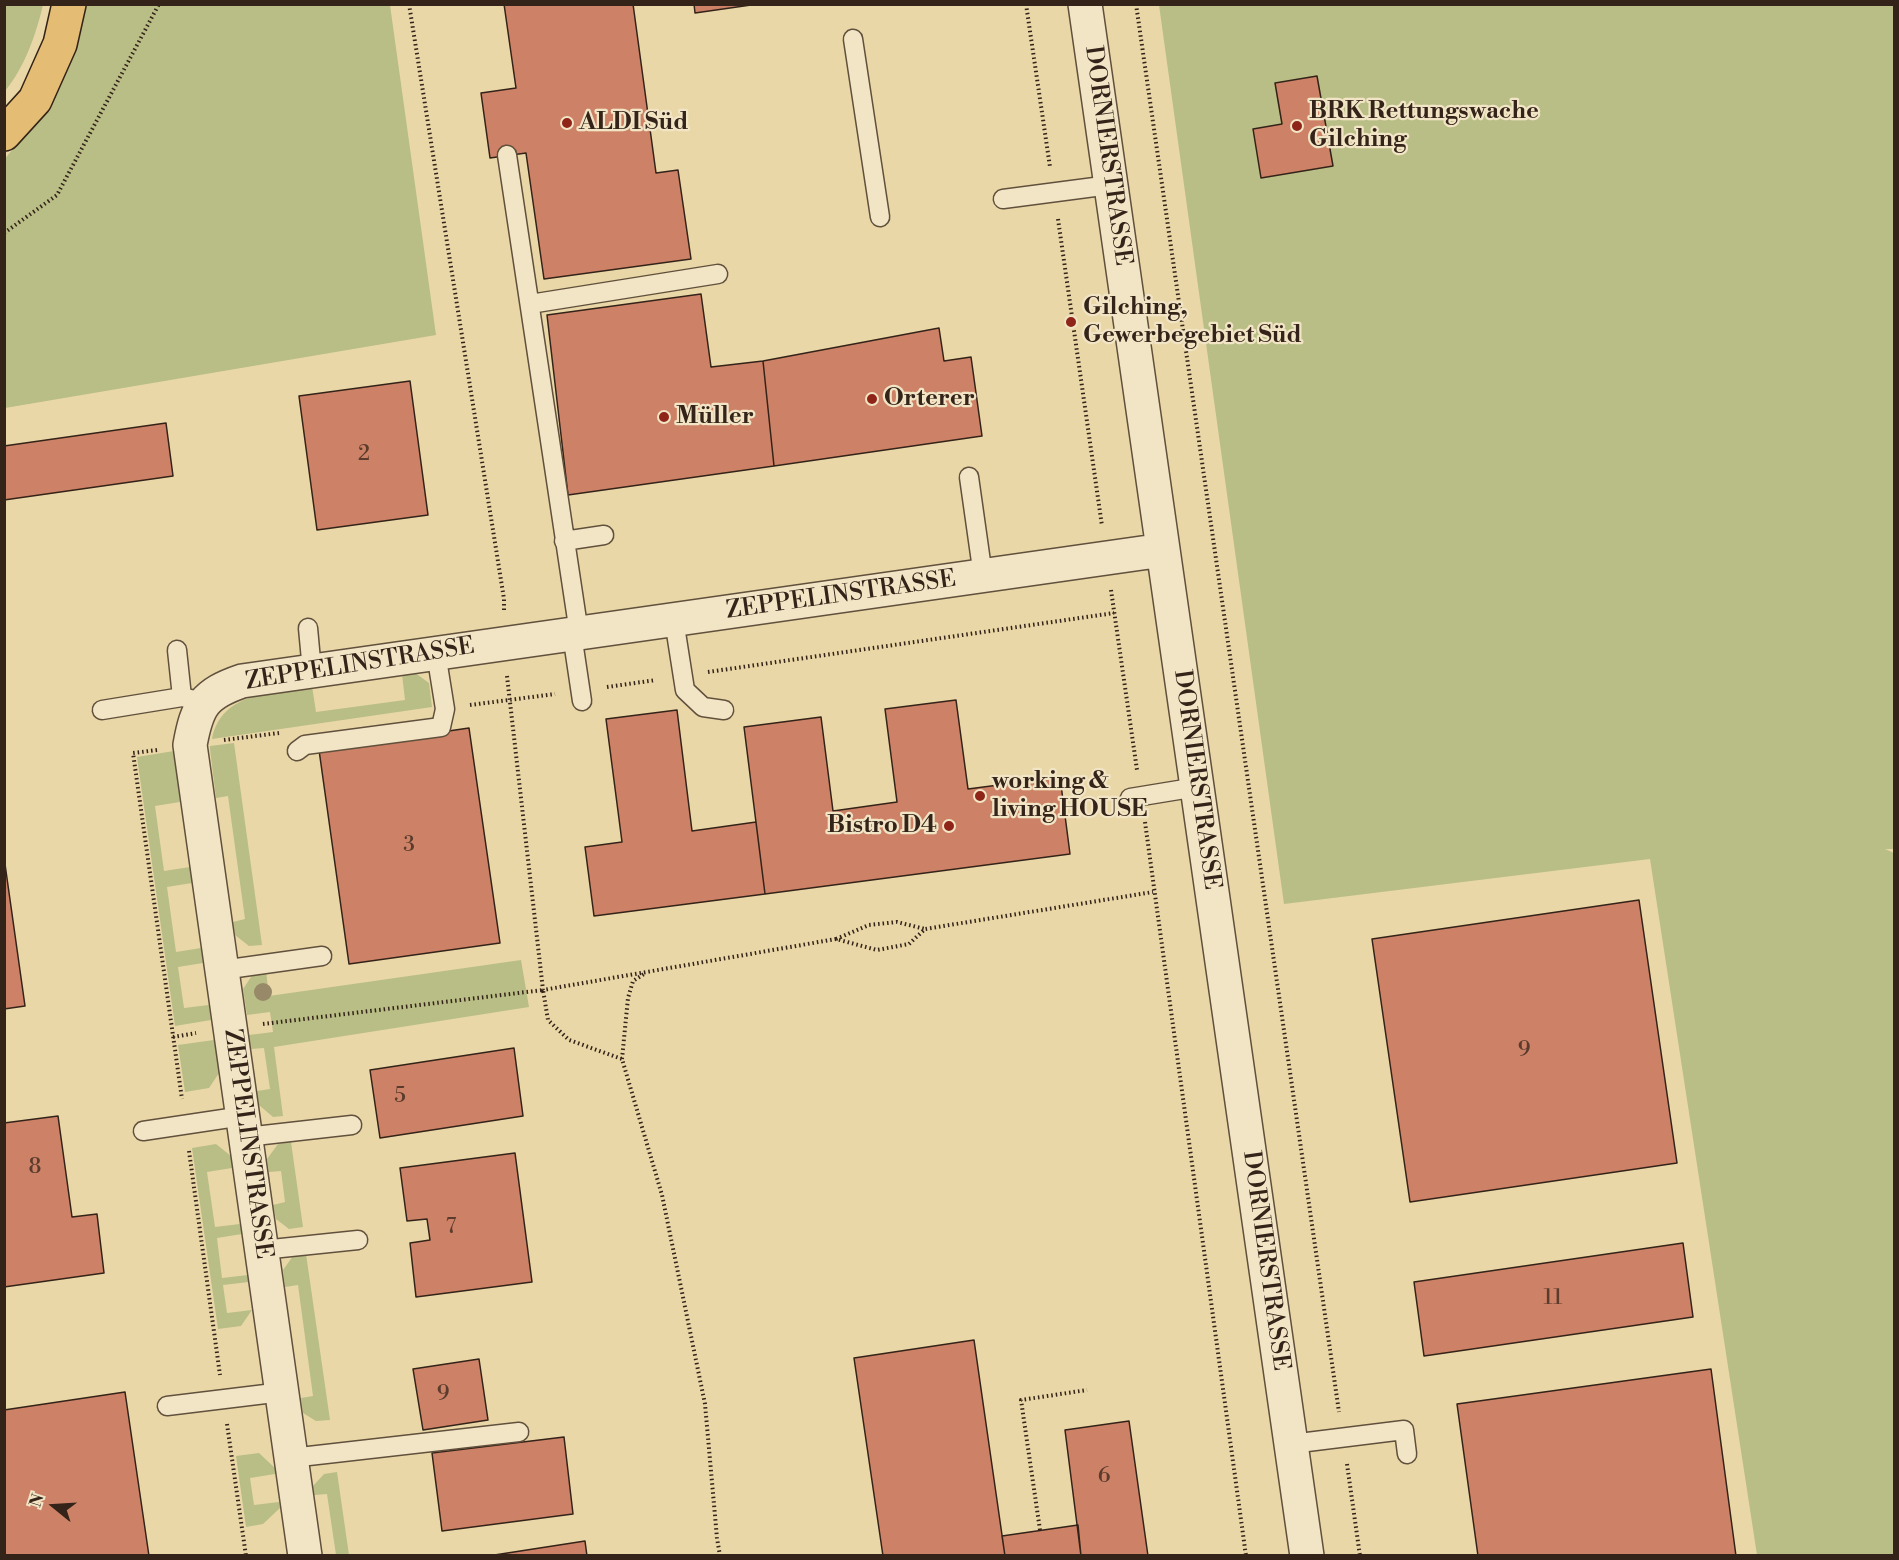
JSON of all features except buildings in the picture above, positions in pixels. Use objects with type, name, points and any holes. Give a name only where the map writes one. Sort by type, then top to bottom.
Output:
[{"type":"highway","points":[[4,134],[35,100],[60,44],[69,4]]},
{"type":"street","name":"DORNIERSTRASSE","points":[[1085,4],[1307,1556]]},
{"type":"street","name":"ZEPPELINSTRASSE","points":[[298,1555],[291,1458],[190,745],[194,723],[193,700],[242,681],[1163,550]]},
{"type":"lane","points":[[854,39],[880,217]]},
{"type":"lane","points":[[507,155],[564,541],[582,701]]},
{"type":"lane","points":[[1003,199],[1110,185]]},
{"type":"lane","points":[[530,304],[718,274]]},
{"type":"lane","points":[[969,477],[983,576]]},
{"type":"lane","points":[[564,541],[604,535]]},
{"type":"lane","points":[[674,620],[685,690],[703,706],[724,710]]},
{"type":"lane","points":[[308,628],[312,671]]},
{"type":"lane","points":[[102,710],[193,700],[177,650]]},
{"type":"lane","points":[[297,751],[305,745],[441,727],[445,709],[436,653]]},
{"type":"lane","points":[[1130,798],[1197,787]]},
{"type":"lane","points":[[222,970],[322,956]]},
{"type":"lane","points":[[143,1131],[352,1125]]},
{"type":"lane","points":[[262,1251],[358,1240]]},
{"type":"lane","points":[[167,1406],[282,1392]]},
{"type":"lane","points":[[1291,1444],[1404,1430],[1407,1454]]},
{"type":"lane","points":[[291,1458],[519,1432]]},
{"type":"path","points":[[4,233],[57,195],[159,4]]},
{"type":"path","points":[[409,4],[504,599],[508,700],[548,1020],[569,1040],[622,1059]]},
{"type":"path","points":[[1136,4],[1360,1556]]},
{"type":"path","points":[[259,1024],[543,990],[836,939],[869,925],[897,922],[925,929],[1153,892]]},
{"type":"path","points":[[836,939],[877,950],[909,944],[925,929]]},
{"type":"path","points":[[646,972],[633,981],[628,998],[622,1059],[662,1195],[703,1392],[720,1556]]},
{"type":"path","points":[[173,1037],[203,1032]]},
{"type":"path","points":[[1040,1530],[1021,1400],[1087,1390]]},
{"type":"green space","points":[[5,4],[43,5],[29,50],[5,91]]},
{"type":"green space","points":[[86,5],[390,5],[436,335],[5,408],[4,160],[50,102],[76,49]]},
{"type":"green space","points":[[1159,5],[1894,5],[1894,849],[1885,849],[1894,853],[1894,1555],[1757,1555],[1650,859],[1284,904]]},
{"type":"green space","points":[[414,672],[429,683],[432,707],[212,739],[217,723],[226,712],[251,697],[312,686],[316,712],[405,700],[402,674]]},
{"type":"green space","points":[[234,743],[262,945],[249,946],[235,935],[233,922],[245,919],[228,796],[216,798],[210,746]]},
{"type":"green space","points":[[174,751],[180,802],[155,806],[164,871],[190,867],[192,883],[167,887],[176,952],[201,948],[203,963],[178,967],[184,1008],[209,1005],[211,1020],[175,1026],[137,757]]},
{"type":"green space","points":[[521,960],[529,1007],[274,1047],[283,1116],[273,1117],[259,1105],[257,1091],[270,1089],[264,1048],[251,1049],[249,1035],[273,1032],[270,1012],[247,1015],[243,989],[253,974],[266,971],[269,996]]},
{"type":"green space","points":[[214,1040],[219,1073],[209,1088],[185,1092],[178,1045]]},
{"type":"green space","points":[[291,1142],[303,1227],[289,1229],[276,1219],[273,1205],[285,1202],[281,1171],[269,1172],[267,1159],[278,1144]]},
{"type":"green space","points":[[216,1144],[231,1156],[232,1168],[207,1172],[215,1227],[240,1224],[242,1234],[217,1238],[222,1278],[248,1275],[249,1282],[223,1285],[227,1313],[252,1310],[241,1326],[218,1329],[192,1148]]},
{"type":"green space","points":[[306,1254],[330,1420],[316,1421],[303,1413],[301,1398],[313,1396],[298,1285],[285,1287],[283,1270],[293,1256]]},
{"type":"green space","points":[[259,1453],[275,1468],[275,1474],[250,1478],[254,1505],[279,1502],[280,1508],[263,1524],[246,1527],[236,1456]]},
{"type":"green space","points":[[337,1472],[349,1555],[336,1555],[327,1494],[314,1495],[313,1486],[324,1474]]},
{"type":"place","name":"ALDI Süd","points":[[567,123]]},
{"type":"place","name":"BRK Rettungswache Gilching","points":[[1297,126]]},
{"type":"place","name":"Gilching, Gewerbegebiet Süd","points":[[1071,322]]},
{"type":"place","name":"Orterer","points":[[872,399]]},
{"type":"place","name":"Müller","points":[[664,417]]},
{"type":"place","name":"working & living HOUSE","points":[[980,796]]},
{"type":"place","name":"Bistro D4","points":[[949,826]]}]
